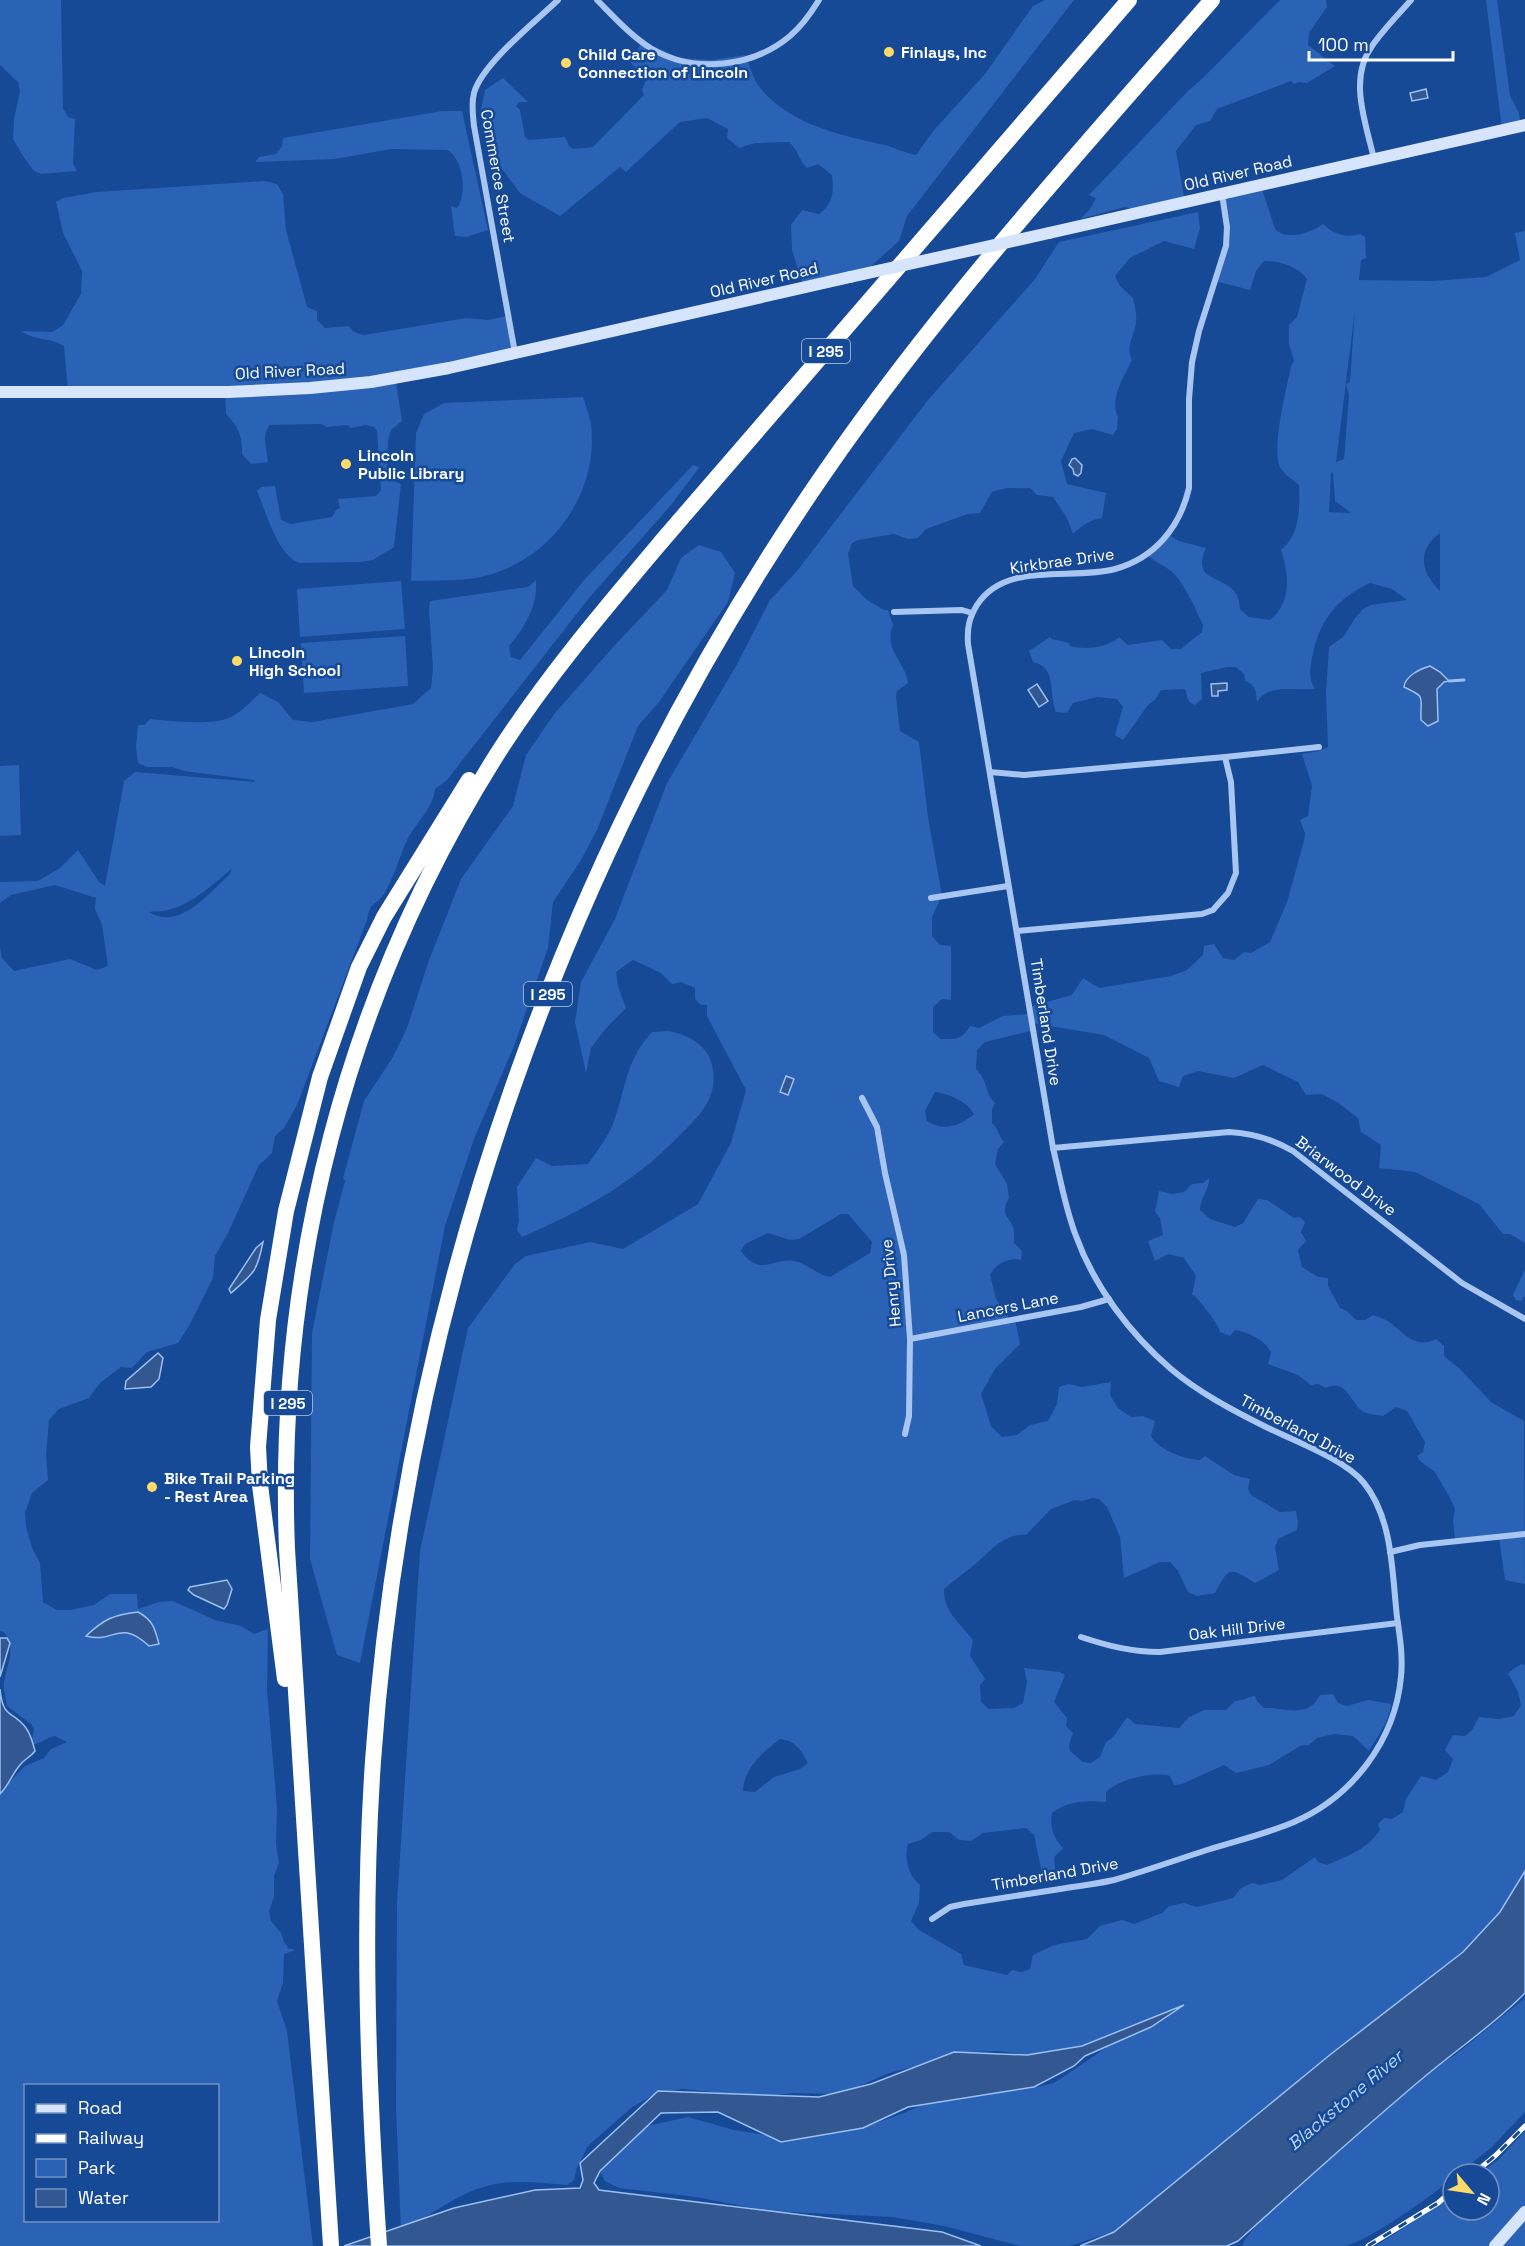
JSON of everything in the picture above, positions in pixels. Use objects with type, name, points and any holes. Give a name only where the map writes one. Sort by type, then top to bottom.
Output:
[{"type":"highway","points":[[1098,36],[1122,0]]},
{"type":"highway","name":"I 295","points":[[331,2246],[287,1549],[286,1446],[289,1376],[296,1306],[314,1204],[350,1070],[373,1003],[404,928],[467,804],[504,745],[557,669],[667,535],[1129,0]]},
{"type":"highway","name":"I 295","points":[[379,2246],[367,2037],[367,1888],[376,1727],[393,1579],[423,1409],[453,1286],[491,1154],[549,992],[603,865],[664,741],[731,621],[804,503],[864,417],[949,307],[1212,0]]},
{"type":"highway","points":[[303,1826],[258,1458],[259,1414],[268,1320],[277,1256],[291,1188],[322,1069],[353,981],[370,943],[402,887],[489,750],[510,721],[557,669]]},
{"type":"main road","name":"Old River Road","points":[[0,392],[182,392],[310,388],[408,376],[1525,125]]},
{"type":"main road","points":[[1495,2246],[1525,2212]]},
{"type":"street","name":"Commerce Street","points":[[515,352],[474,126],[472,99],[477,85],[488,68],[558,0]]},
{"type":"street","points":[[597,0],[633,35],[653,50],[677,59],[712,64],[741,60],[776,46],[799,28],[819,0]]},
{"type":"street","points":[[1374,159],[1360,95],[1361,72],[1372,46],[1411,0]]},
{"type":"street","name":"Kirkbrae Drive","points":[[972,613],[982,597],[998,585],[1010,580],[1114,570],[1135,561],[1158,546],[1175,525],[1182,513],[1189,488],[1189,399],[1192,362],[1199,331],[1226,246],[1227,227],[1222,193]]},
{"type":"street","points":[[894,612],[962,610],[972,613],[967,630],[968,644],[990,772],[1024,775],[1318,747]]},
{"type":"street","points":[[1017,932],[1202,914],[1213,909],[1228,893],[1236,873],[1231,782],[1225,757]]},
{"type":"street","name":"Timberland Drive","points":[[932,1919],[950,1907],[1112,1880],[1293,1822],[1324,1806],[1344,1792],[1358,1777],[1381,1743],[1395,1706],[1401,1676],[1390,1552],[1374,1498],[1362,1480],[1341,1464],[1261,1425],[1190,1383],[1153,1352],[1109,1299],[1094,1277],[1065,1204],[1053,1148],[990,772]]},
{"type":"street","points":[[932,898],[1008,886]]},
{"type":"street","name":"Henry Drive","points":[[862,1098],[877,1127],[885,1173],[903,1245],[910,1339],[909,1416],[905,1434]]},
{"type":"street","name":"Briarwood Drive","points":[[1053,1148],[1230,1132],[1269,1139],[1293,1151],[1462,1283],[1525,1319]]},
{"type":"street","name":"Lancers Lane","points":[[910,1339],[1081,1307],[1109,1299]]},
{"type":"street","points":[[1390,1552],[1420,1545],[1525,1534]]},
{"type":"street","name":"Oak Hill Drive","points":[[1081,1637],[1114,1648],[1137,1652],[1160,1652],[1398,1623]]},
{"type":"green space","points":[[0,0],[61,0],[63,108],[68,117],[75,119],[73,164],[77,171],[41,174],[34,171],[13,139],[14,119],[20,91],[18,82],[0,65]]},
{"type":"green space","points":[[1045,0],[1074,0],[907,216],[899,241],[868,269],[803,285],[792,250],[791,225],[802,210],[819,214],[824,210],[830,202],[833,187],[832,175],[818,164],[807,168],[789,142],[755,143],[739,148],[727,138],[728,129],[707,118],[680,122],[626,172],[620,167],[560,216],[520,193],[493,157],[480,115],[485,90],[503,78],[528,102],[519,102],[516,106],[520,110],[525,137],[529,140],[565,137],[573,149],[593,147],[644,95],[642,90],[646,80],[631,63],[642,41],[680,58],[712,60],[746,55],[761,89],[787,112],[818,127],[916,155],[934,130],[985,74],[1033,6]]},
{"type":"green space","points":[[1280,0],[1326,0],[1327,7],[1309,33],[1308,45],[1335,66],[1307,83],[1294,84],[1291,81],[1217,109],[1210,121],[1196,125],[1176,151],[1185,202],[1141,212],[1125,207],[1080,219],[1090,209],[1096,198],[1089,195],[1187,92]]},
{"type":"green space","points":[[1486,0],[1497,0],[1510,96],[1519,113],[1521,126],[1502,130]]},
{"type":"green space","points":[[442,111],[462,111],[488,230],[466,237],[455,236],[451,206],[457,208],[463,186],[457,160],[447,150],[391,149],[335,159],[256,162],[259,157],[276,154],[282,146],[283,138]]},
{"type":"green space","points":[[265,181],[277,184],[283,194],[286,230],[307,307],[317,311],[317,320],[325,328],[349,326],[354,332],[364,335],[466,318],[488,320],[507,316],[515,349],[395,376],[402,421],[391,430],[388,440],[387,469],[396,482],[401,484],[394,547],[373,560],[299,563],[284,551],[278,542],[257,491],[261,487],[275,486],[281,520],[291,524],[332,517],[340,508],[338,499],[376,496],[381,490],[377,431],[374,427],[366,425],[351,428],[347,425],[327,427],[321,424],[270,425],[265,437],[268,462],[251,464],[242,454],[239,432],[226,414],[225,390],[68,390],[64,346],[21,331],[52,332],[63,325],[81,294],[82,271],[63,233],[56,202],[63,198],[97,192]]},
{"type":"green space","points":[[1260,183],[1275,229],[1285,235],[1299,234],[1323,224],[1340,235],[1361,234],[1365,237],[1366,258],[1361,260],[1359,280],[1432,281],[1486,277],[1520,260],[1515,233],[1525,231],[1525,1243],[1510,1234],[1503,1234],[1479,1204],[1415,1172],[1379,1168],[1381,1145],[1361,1132],[1358,1118],[1322,1094],[1306,1095],[1298,1082],[1263,1065],[1234,1078],[1198,1071],[1183,1076],[1179,1087],[1159,1081],[1149,1058],[1104,1035],[1031,1023],[1029,1007],[1072,995],[1083,978],[1099,988],[1171,976],[1187,970],[1203,955],[1204,946],[1214,944],[1223,958],[1234,960],[1244,952],[1251,953],[1270,942],[1287,902],[1304,841],[1305,834],[1300,820],[1308,816],[1312,786],[1302,754],[1328,747],[1326,692],[1329,647],[1343,637],[1363,609],[1371,605],[1407,600],[1392,589],[1370,583],[1339,604],[1324,622],[1315,645],[1310,674],[1315,689],[1274,690],[1267,692],[1257,702],[1253,687],[1245,681],[1244,674],[1236,667],[1201,673],[1202,699],[1195,705],[1189,702],[1184,689],[1161,690],[1123,740],[1115,735],[1123,707],[1117,699],[1097,697],[1073,703],[1067,713],[1056,712],[1049,675],[1041,665],[1033,662],[1029,651],[1050,637],[1069,643],[1070,646],[1082,648],[1103,646],[1119,637],[1128,645],[1162,640],[1171,649],[1181,649],[1202,632],[1203,625],[1176,576],[1144,552],[1152,548],[1166,533],[1179,541],[1206,548],[1202,561],[1203,569],[1208,575],[1232,589],[1238,597],[1240,609],[1249,617],[1270,620],[1282,605],[1285,596],[1287,578],[1281,550],[1292,537],[1298,520],[1299,485],[1281,469],[1277,449],[1280,419],[1294,361],[1289,344],[1289,325],[1297,317],[1307,279],[1288,265],[1264,261],[1256,271],[1250,290],[1215,281],[1225,240],[1220,194]],"holes":[[[1355,310],[1350,382],[1346,384],[1349,395],[1344,459],[1336,462]],[[1331,472],[1333,473],[1335,501],[1351,513],[1329,512]],[[1440,533],[1440,591],[1425,569],[1424,554],[1432,540]]]},
{"type":"green space","points":[[1198,212],[1200,228],[1194,249],[1164,241],[1130,258],[1115,276],[1120,286],[1133,298],[1136,317],[1129,350],[1132,360],[1116,396],[1117,429],[1113,435],[1092,429],[1074,433],[1061,461],[1067,484],[1106,493],[1102,518],[1086,524],[1073,534],[1067,518],[1053,497],[1037,495],[1030,488],[1007,488],[992,492],[980,513],[968,514],[926,529],[918,538],[908,539],[894,534],[858,540],[852,543],[848,554],[853,586],[867,600],[888,610],[893,625],[891,642],[908,683],[897,691],[896,697],[900,731],[919,742],[928,817],[942,896],[932,917],[932,936],[940,945],[951,946],[951,1000],[942,999],[933,1007],[933,1032],[941,1039],[954,1039],[961,1037],[970,1026],[979,1028],[1003,1016],[1028,1014],[1031,1031],[985,1042],[977,1050],[976,1069],[995,1103],[992,1109],[992,1123],[1004,1142],[998,1149],[995,1164],[1007,1184],[1009,1198],[1005,1211],[1014,1229],[1014,1243],[1022,1251],[1021,1260],[1003,1262],[990,1275],[996,1299],[1009,1318],[1015,1319],[1020,1344],[995,1369],[981,1394],[991,1426],[1002,1437],[1017,1435],[1030,1425],[1048,1421],[1057,1404],[1059,1387],[1068,1384],[1082,1387],[1111,1382],[1110,1395],[1118,1408],[1131,1417],[1143,1416],[1155,1421],[1151,1436],[1160,1446],[1186,1458],[1200,1460],[1205,1456],[1234,1475],[1250,1479],[1248,1489],[1251,1495],[1280,1512],[1296,1511],[1298,1522],[1297,1530],[1278,1539],[1275,1547],[1279,1570],[1255,1583],[1240,1574],[1231,1572],[1227,1574],[1215,1593],[1197,1596],[1188,1592],[1178,1571],[1170,1562],[1160,1562],[1124,1578],[1120,1537],[1107,1507],[1099,1499],[1075,1500],[1051,1509],[1026,1535],[1010,1537],[997,1544],[944,1589],[944,1597],[954,1617],[973,1640],[970,1656],[985,1679],[980,1685],[981,1702],[989,1709],[1014,1708],[1023,1703],[1027,1682],[1024,1668],[1060,1672],[1065,1675],[1054,1702],[1067,1718],[1066,1726],[1073,1733],[1069,1745],[1070,1751],[1083,1762],[1091,1763],[1100,1757],[1106,1742],[1113,1737],[1127,1717],[1135,1724],[1179,1728],[1189,1717],[1204,1710],[1226,1710],[1235,1701],[1255,1696],[1264,1708],[1295,1711],[1309,1707],[1320,1695],[1333,1694],[1338,1703],[1347,1706],[1368,1700],[1391,1704],[1386,1723],[1369,1751],[1353,1736],[1334,1734],[1317,1738],[1309,1745],[1300,1746],[1269,1765],[1236,1773],[1224,1765],[1182,1784],[1174,1785],[1170,1776],[1136,1777],[1119,1783],[1106,1792],[1106,1802],[1078,1802],[1058,1809],[1052,1813],[1051,1818],[1053,1832],[1063,1848],[1054,1857],[1056,1881],[1044,1883],[1034,1835],[1026,1828],[983,1833],[971,1841],[959,1840],[949,1832],[932,1832],[921,1840],[908,1844],[906,1855],[908,1866],[912,1876],[920,1885],[919,1903],[911,1921],[919,1930],[961,1954],[964,1965],[1007,1975],[1012,1970],[1021,1972],[1030,1969],[1033,1955],[1054,1945],[1087,1939],[1100,1926],[1122,1920],[1134,1924],[1162,1913],[1169,1906],[1184,1903],[1197,1907],[1233,1898],[1241,1888],[1252,1883],[1260,1885],[1282,1880],[1315,1857],[1318,1862],[1327,1865],[1357,1851],[1370,1841],[1376,1836],[1380,1829],[1378,1824],[1384,1818],[1392,1819],[1403,1812],[1406,1799],[1421,1776],[1436,1780],[1448,1772],[1453,1759],[1445,1750],[1453,1735],[1465,1736],[1472,1730],[1479,1717],[1499,1719],[1514,1716],[1521,1705],[1518,1692],[1508,1673],[1521,1664],[1525,1665],[1525,1870],[1497,1918],[1459,1962],[1124,2228],[1070,2246],[1020,2246],[944,2226],[892,2217],[768,2211],[696,2197],[619,2188],[605,2181],[599,2170],[646,2126],[688,2117],[734,2130],[784,2138],[867,2126],[949,2093],[975,2089],[1028,2089],[1054,2083],[1116,2041],[1036,2056],[998,2051],[971,2052],[889,2073],[848,2091],[835,2094],[793,2093],[760,2097],[682,2089],[652,2096],[631,2108],[588,2146],[577,2167],[574,2180],[567,2185],[517,2182],[487,2186],[454,2200],[401,2233],[396,2106],[397,1902],[420,1551],[468,1328],[515,1264],[526,1256],[590,1242],[623,1249],[698,1204],[731,1143],[746,1090],[707,1016],[707,1005],[701,1005],[695,999],[695,988],[681,982],[672,984],[661,973],[633,960],[616,972],[618,986],[626,1008],[606,1028],[591,1048],[586,1073],[575,1022],[581,982],[615,919],[667,783],[736,666],[770,600],[797,571],[928,400],[1035,279],[1059,242]],"holes":[[[935,1092],[957,1099],[967,1105],[974,1114],[963,1122],[946,1127],[927,1121],[925,1111]],[[841,1214],[848,1214],[872,1242],[870,1253],[830,1277],[794,1261],[761,1265],[748,1259],[741,1251],[745,1244],[768,1233],[790,1240],[799,1239]],[[780,1739],[794,1744],[808,1763],[800,1769],[774,1777],[755,1792],[743,1791],[747,1775],[761,1755]]]},
{"type":"green space","points":[[583,397],[591,424],[592,449],[588,474],[567,518],[552,537],[533,553],[512,566],[489,575],[461,580],[411,581],[416,433],[424,414],[444,403]]},
{"type":"green space","points":[[693,465],[699,467],[671,505],[589,598],[447,780],[435,789],[428,809],[408,838],[388,887],[370,909],[297,1105],[284,1128],[275,1136],[272,1153],[259,1165],[215,1256],[213,1278],[189,1326],[178,1343],[147,1352],[132,1368],[121,1367],[100,1383],[89,1398],[59,1409],[49,1420],[46,1455],[48,1480],[32,1493],[25,1513],[32,1548],[40,1563],[43,1602],[57,1610],[94,1605],[110,1594],[137,1594],[138,1609],[159,1602],[173,1601],[215,1620],[241,1626],[254,1634],[268,1629],[267,1690],[277,1808],[276,1844],[279,1863],[274,1876],[274,1897],[269,1911],[271,1921],[281,1933],[288,1947],[286,1948],[296,1950],[284,1954],[283,1983],[277,2001],[287,2031],[313,2246],[0,2246],[0,1792],[25,1766],[44,1758],[51,1749],[67,1742],[55,1736],[31,1745],[34,1730],[31,1724],[7,1706],[4,1688],[11,1650],[8,1638],[4,1632],[0,1631],[0,947],[2,958],[14,971],[70,959],[97,970],[108,966],[102,925],[95,909],[96,898],[55,885],[11,895],[0,903],[0,882],[38,881],[60,868],[78,850],[99,882],[105,886],[124,781],[135,772],[255,782],[254,780],[184,771],[172,767],[147,767],[138,763],[136,747],[138,725],[145,725],[150,719],[218,721],[240,711],[260,693],[278,702],[293,720],[313,722],[413,704],[431,688],[433,669],[430,601],[528,587],[536,580],[533,607],[520,632],[509,646],[511,657],[520,660],[585,579]],"holes":[[[232,869],[229,875],[202,900],[182,914],[160,917],[149,912],[166,911],[178,907],[202,893]],[[153,1624],[149,1646],[136,1634],[127,1632]]]},
{"type":"green space","points":[[699,545],[721,552],[735,573],[728,602],[659,702],[638,726],[597,830],[581,860],[553,902],[548,948],[514,1046],[474,1139],[445,1226],[360,1663],[337,1655],[310,1559],[312,1333],[334,1222],[345,1181],[343,1178],[364,1101],[393,1057],[407,1028],[428,963],[461,879],[513,806],[526,755],[555,713],[667,590],[681,558]]},
{"type":"green space","points":[[401,581],[405,629],[300,637],[297,589]]},
{"type":"green space","points":[[405,636],[408,686],[304,693],[301,643]]},
{"type":"green space","points":[[19,765],[21,835],[0,836],[0,766]]},
{"type":"green space","points":[[668,1031],[684,1035],[698,1043],[708,1054],[714,1081],[705,1107],[661,1153],[625,1182],[566,1217],[522,1237],[517,1230],[519,1221],[517,1187],[536,1158],[552,1166],[588,1164],[612,1127],[628,1074],[643,1042],[652,1032]]},
{"type":"green space","points":[[1209,1178],[1200,1210],[1210,1219],[1235,1227],[1243,1223],[1258,1199],[1267,1200],[1294,1218],[1300,1217],[1305,1222],[1301,1232],[1306,1241],[1298,1250],[1302,1267],[1318,1277],[1328,1278],[1328,1286],[1340,1308],[1356,1320],[1365,1320],[1373,1315],[1384,1319],[1414,1341],[1428,1342],[1436,1339],[1444,1346],[1444,1356],[1460,1369],[1491,1402],[1524,1421],[1525,1584],[1505,1580],[1499,1537],[1455,1540],[1453,1521],[1455,1509],[1435,1472],[1417,1456],[1423,1452],[1425,1442],[1407,1411],[1396,1407],[1383,1416],[1366,1413],[1339,1386],[1326,1388],[1318,1384],[1311,1385],[1298,1375],[1268,1364],[1271,1352],[1260,1340],[1235,1330],[1230,1336],[1220,1332],[1208,1312],[1192,1294],[1196,1276],[1184,1258],[1168,1254],[1155,1261],[1148,1241],[1163,1235],[1160,1218],[1155,1212],[1159,1191],[1172,1194],[1184,1192],[1192,1184],[1203,1183]]},
{"type":"green space","points":[[1525,1269],[1525,1296],[1521,1301],[1516,1300],[1513,1295]]},
{"type":"green space","points":[[1525,1998],[1525,2112],[1491,2148],[1473,2162],[1441,2162],[1441,2187],[1383,2228],[1354,2243],[1344,2246],[1242,2246],[1245,2239],[1272,2207],[1432,2068],[1455,2055]]},
{"type":"green space","points":[[1525,2131],[1525,2246],[1376,2246],[1441,2203],[1441,2222],[1501,2222],[1501,2162],[1495,2162]]},
{"type":"water","points":[[1426,89],[1428,98],[1412,101],[1410,93]]},
{"type":"water","points":[[1075,458],[1082,465],[1078,476],[1074,474],[1069,465]]},
{"type":"water","points":[[1430,666],[1449,681],[1444,682],[1437,689],[1438,721],[1428,726],[1421,720],[1421,698],[1404,687],[1410,676]]},
{"type":"water","points":[[1227,683],[1227,690],[1218,691],[1218,696],[1212,696],[1211,684]]},
{"type":"water","points":[[1037,684],[1048,701],[1039,707],[1028,690]]},
{"type":"water","points":[[786,1076],[794,1079],[788,1095],[780,1092]]},
{"type":"water","points":[[263,1242],[259,1260],[253,1271],[231,1293],[229,1289],[256,1248]]},
{"type":"water","points":[[158,1353],[163,1358],[159,1379],[151,1387],[125,1389],[126,1381]]},
{"type":"water","points":[[227,1580],[232,1589],[224,1609],[188,1590],[190,1587]]},
{"type":"water","points":[[138,1612],[153,1625],[159,1644],[149,1646],[139,1638],[124,1633],[96,1638],[86,1636],[109,1619]]},
{"type":"water","points":[[0,1638],[7,1638],[10,1643],[0,1677]]},
{"type":"water","points":[[0,1689],[6,1710],[26,1728],[35,1751],[22,1763],[0,1794]]},
{"type":"water","name":"Blackstone River","points":[[1525,1871],[1525,1993],[1501,2016],[1376,2118],[1238,2241],[1227,2246],[1080,2246],[1114,2232],[1331,2054],[1463,1952],[1500,1912]]},
{"type":"water","points":[[1184,2005],[1151,2027],[1085,2056],[1074,2066],[1034,2087],[908,2107],[863,2128],[781,2142],[718,2112],[661,2113],[600,2171],[594,2183],[599,2190],[942,2232],[981,2246],[344,2246],[454,2208],[535,2190],[580,2188],[583,2180],[580,2163],[658,2091],[819,2097],[871,2084],[954,2052],[1027,2055],[1082,2046]]},
{"type":"waterway","points":[[1449,681],[1464,680]]},
{"type":"railway","points":[[1488,2162],[1525,2126]]},
{"type":"railway","points":[[1368,2246],[1441,2200]]},
{"type":"place","name":"Finlays, Inc","points":[[889,52]]},
{"type":"place","name":"Child Care Connection of Lincoln","points":[[566,63]]},
{"type":"place","name":"Lincoln Public Library","points":[[346,464]]},
{"type":"place","name":"Lincoln High School","points":[[237,661]]},
{"type":"place","name":"Bike Trail Parking - Rest Area","points":[[152,1487]]}]
